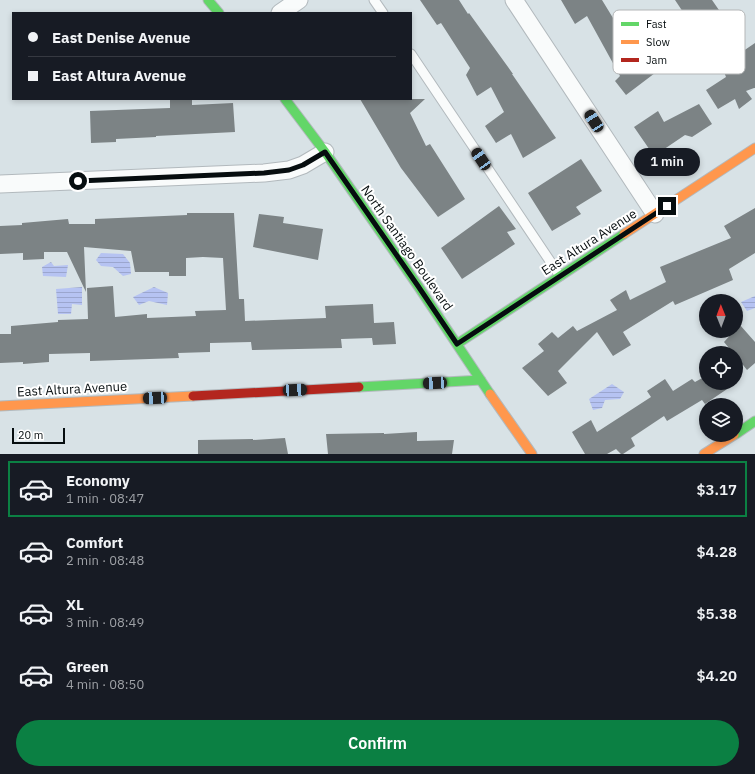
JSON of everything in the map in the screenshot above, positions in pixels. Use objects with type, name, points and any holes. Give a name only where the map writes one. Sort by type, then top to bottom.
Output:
[{"type":"street","points":[[208,0],[218,12]]},
{"type":"street","points":[[281,12],[299,0]]},
{"type":"street","points":[[514,0],[655,214]]},
{"type":"street","name":"North Santiago Boulevard","points":[[286,100],[325,152],[532,454]]},
{"type":"street","name":"East Altura Avenue","points":[[457,344],[755,148]]},
{"type":"street","points":[[0,184],[264,173],[289,170],[303,165],[325,152]]},
{"type":"street","name":"East Altura Avenue","points":[[0,406],[481,380]]},
{"type":"street","points":[[743,429],[755,421]]},
{"type":"street","points":[[704,454],[723,442]]},
{"type":"lane","points":[[374,0],[382,12]]},
{"type":"lane","points":[[412,55],[560,276]]},
{"type":"water","points":[[101,253],[123,254],[130,263],[131,274],[123,276],[113,267],[101,266],[96,260]]},
{"type":"water","points":[[51,262],[54,266],[68,265],[66,277],[43,276],[42,267]]},
{"type":"water","points":[[82,287],[82,305],[72,304],[71,314],[58,314],[56,289]]},
{"type":"water","points":[[154,287],[168,293],[167,305],[149,301],[139,305],[133,297]]},
{"type":"water","points":[[755,296],[755,308],[747,311],[743,305],[743,301]]},
{"type":"water","points":[[612,384],[624,392],[620,399],[605,400],[602,408],[593,410],[589,399]]},
{"type":"building","points":[[420,0],[459,0],[513,74],[556,138],[523,158],[511,134],[496,143],[485,126],[504,112],[491,87],[477,96],[466,75],[470,68],[441,23],[437,25]]},
{"type":"building","points":[[561,0],[602,0],[613,18],[613,63],[587,16],[575,24]]},
{"type":"building","points":[[675,0],[712,0],[719,10],[682,10]]},
{"type":"building","points":[[755,43],[755,88],[746,91],[752,99],[739,109],[735,99],[718,109],[706,90],[726,77],[725,74],[745,74],[745,50]]},
{"type":"building","points":[[619,74],[654,74],[626,95],[615,81],[620,76]]},
{"type":"building","points":[[425,99],[410,113],[426,146],[430,144],[465,199],[438,217],[401,168],[361,100]]},
{"type":"building","points":[[170,100],[192,100],[192,105],[233,103],[235,132],[116,139],[116,142],[91,143],[90,111],[170,108]]},
{"type":"building","points":[[699,104],[712,124],[692,137],[685,135],[654,156],[634,127],[658,111],[664,122]]},
{"type":"building","points":[[581,159],[602,191],[576,207],[581,214],[552,231],[528,193]]},
{"type":"building","points":[[499,206],[516,229],[507,232],[515,244],[462,279],[441,248]]},
{"type":"building","points":[[755,208],[755,253],[729,269],[733,280],[675,305],[673,301],[623,332],[631,345],[613,356],[597,332],[558,371],[567,383],[548,396],[522,368],[544,351],[538,344],[552,332],[558,338],[573,326],[577,331],[617,310],[610,300],[626,290],[630,300],[666,282],[660,267],[731,238],[724,226]]},
{"type":"building","points":[[187,213],[234,213],[239,299],[244,299],[245,321],[326,318],[325,306],[373,304],[374,323],[394,322],[396,344],[373,345],[372,338],[341,339],[342,348],[252,350],[251,342],[210,343],[210,352],[178,353],[179,358],[90,361],[90,353],[49,354],[49,362],[23,364],[23,362],[0,363],[0,334],[11,334],[11,326],[58,322],[58,320],[88,319],[87,288],[113,286],[115,317],[147,314],[147,318],[196,316],[195,311],[226,310],[223,258],[186,258],[186,276],[169,276],[169,272],[135,272],[131,251],[84,247],[86,292],[67,252],[44,252],[44,259],[23,260],[23,253],[0,254],[0,226],[22,225],[22,223],[68,219],[69,224],[95,224],[95,219],[187,215]]},
{"type":"building","points":[[259,214],[284,217],[283,223],[323,229],[318,260],[253,247]]},
{"type":"building","points":[[743,328],[755,342],[755,363],[747,370],[743,365],[743,346],[727,346],[724,342],[728,338],[743,338]]},
{"type":"building","points":[[665,379],[673,391],[692,379],[695,382],[699,380],[699,390],[726,390],[714,398],[699,398],[699,402],[667,421],[664,416],[631,438],[635,446],[623,454],[616,449],[607,454],[585,454],[572,432],[591,420],[597,432],[651,397],[647,391]]},
{"type":"building","points":[[417,432],[417,441],[454,440],[452,454],[328,454],[326,434],[384,434]]},
{"type":"building","points":[[285,438],[288,454],[198,454],[198,440],[253,440]]},
{"type":"traffic: fast","points":[[208,0],[218,12]]},
{"type":"traffic: fast","points":[[286,100],[325,152],[418,286],[490,394]]},
{"type":"traffic: fast","points":[[457,344],[624,234]]},
{"type":"traffic: fast","points":[[359,387],[481,380]]},
{"type":"traffic: fast","points":[[743,429],[755,421]]},
{"type":"traffic: slow","points":[[624,234],[755,148]]},
{"type":"traffic: slow","points":[[490,394],[532,454]]},
{"type":"traffic: slow","points":[[0,406],[193,396]]},
{"type":"traffic: slow","points":[[704,454],[723,442]]},
{"type":"traffic: jam","points":[[193,396],[359,387]]},
{"type":"route","points":[[78,181],[264,173],[289,170],[303,165],[325,152],[457,344],[667,206]]}]
